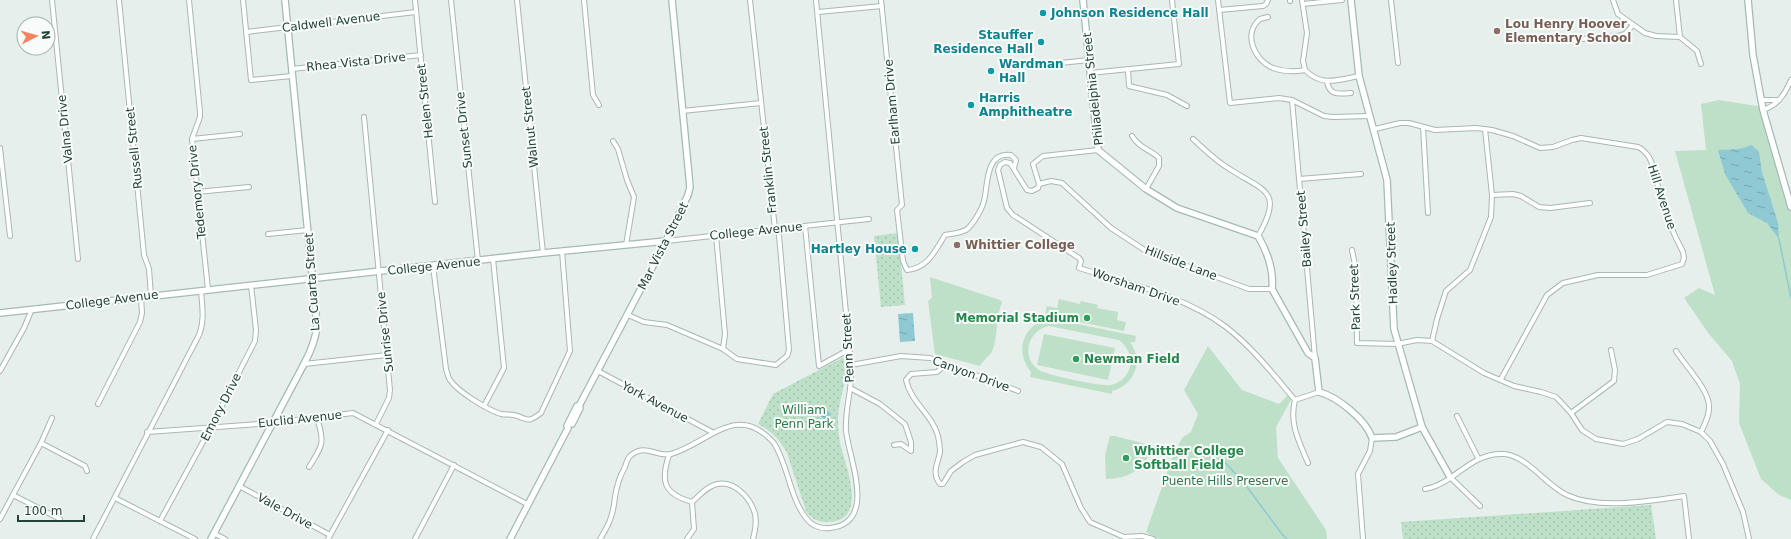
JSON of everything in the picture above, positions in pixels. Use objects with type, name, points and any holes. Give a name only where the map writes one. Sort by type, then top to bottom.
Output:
[{"type":"street","name":"Valna Drive","points":[[52,0],[78,259]]},
{"type":"street","name":"Russell Street","points":[[119,0],[144,254],[149,269],[151,296]]},
{"type":"street","name":"Tedemory Drive","points":[[189,0],[200,112],[200,117],[192,139],[208,289]]},
{"type":"street","points":[[243,0],[246,32]]},
{"type":"street","name":"La Cuarta Street","points":[[211,539],[304,364],[317,334],[285,0]]},
{"type":"street","name":"Helen Street","points":[[415,0],[435,202]]},
{"type":"street","name":"Sunset Drive","points":[[451,0],[478,261]]},
{"type":"street","name":"Walnut Street","points":[[517,0],[543,253]]},
{"type":"street","points":[[584,0],[593,95],[599,105]]},
{"type":"street","name":"Mar Vista Street","points":[[510,539],[568,428],[570,428],[580,408],[579,406],[666,241],[685,203],[690,187],[672,0]]},
{"type":"street","name":"Franklin Street","points":[[723,349],[737,359],[776,365],[782,360],[789,350],[779,235],[775,229],[750,0]]},
{"type":"street","name":"Penn Street","points":[[669,454],[697,443],[712,432],[729,426],[743,426],[756,429],[768,437],[778,449],[798,503],[806,518],[816,526],[836,527],[843,524],[853,515],[857,499],[855,472],[846,432],[846,412],[850,388],[850,349],[839,222],[816,0]]},
{"type":"street","name":"Earlham Drive","points":[[882,0],[902,205],[897,210],[903,261],[907,270],[914,269],[928,262],[945,235],[954,234],[966,229],[976,217],[984,202],[989,171],[996,160],[1004,155],[1011,155],[1016,160],[1014,168]]},
{"type":"street","name":"Philadelphia Street","points":[[1083,0],[1098,150],[1146,188],[1177,208],[1258,236]]},
{"type":"street","points":[[1090,73],[1179,64],[1172,0]]},
{"type":"street","points":[[1218,0],[1230,103],[1279,98],[1292,100],[1324,116],[1370,116]]},
{"type":"street","points":[[1219,10],[1263,6],[1268,0]]},
{"type":"street","points":[[1342,0],[1303,2],[1307,33],[1303,61],[1305,70],[1317,80],[1327,82],[1359,76]]},
{"type":"street","name":"Hadley Street","points":[[1351,0],[1359,76],[1385,168],[1389,194],[1394,329],[1397,344],[1422,427],[1450,477],[1480,506]]},
{"type":"street","points":[[1391,0],[1398,63]]},
{"type":"street","points":[[1613,0],[1618,14],[1648,34],[1680,37],[1697,51],[1702,64]]},
{"type":"street","points":[[1676,0],[1680,37]]},
{"type":"street","points":[[1748,0],[1753,55],[1763,110],[1791,207]]},
{"type":"street","points":[[818,12],[882,6]]},
{"type":"street","name":"Caldwell Avenue","points":[[246,32],[416,12]]},
{"type":"street","points":[[1268,17],[1260,19],[1254,28],[1251,42],[1254,49],[1271,68],[1288,72],[1305,70]]},
{"type":"street","points":[[1571,40],[1618,36],[1625,34],[1633,25]]},
{"type":"street","name":"Rhea Vista Drive","points":[[246,32],[251,80],[292,76]]},
{"type":"street","name":"Rhea Vista Drive","points":[[292,69],[421,55]]},
{"type":"street","points":[[1032,66],[1089,60]]},
{"type":"street","points":[[1128,69],[1129,86],[1167,95],[1187,106]]},
{"type":"street","points":[[1763,110],[1772,107],[1779,100],[1791,80]]},
{"type":"street","points":[[1327,82],[1329,90],[1333,93],[1351,93]]},
{"type":"street","name":"Bailey Street","points":[[1292,100],[1315,358]]},
{"type":"street","points":[[1761,100],[1779,100]]},
{"type":"street","points":[[682,111],[761,103]]},
{"type":"street","name":"Sunrise Drive","points":[[364,117],[390,390],[389,398],[376,424]]},
{"type":"street","name":"Hill Avenue","points":[[1375,129],[1404,123],[1435,130],[1485,129],[1513,136],[1540,148],[1553,147],[1581,138],[1628,145],[1643,149],[1649,158],[1654,169],[1659,192],[1684,258],[1682,264],[1647,275],[1598,275],[1563,283],[1547,295],[1501,379]]},
{"type":"street","points":[[1422,128],[1428,213]]},
{"type":"street","points":[[1432,341],[1446,291],[1470,270],[1491,217],[1492,195],[1485,129]]},
{"type":"street","points":[[192,139],[240,134]]},
{"type":"street","points":[[1132,136],[1139,146],[1155,154],[1159,158],[1159,166],[1146,188]]},
{"type":"street","points":[[1193,138],[1213,158],[1266,191],[1270,200],[1270,210],[1266,222],[1258,236],[1271,265],[1274,278],[1272,289],[1308,353],[1315,358],[1319,392]]},
{"type":"street","points":[[613,141],[618,149],[627,180],[634,196],[626,245]]},
{"type":"street","points":[[0,148],[10,236]]},
{"type":"street","points":[[1014,168],[1027,190],[1032,191],[1038,188],[1039,184],[1033,164],[1043,156],[1098,150]]},
{"type":"street","name":"Worsham Drive","points":[[1014,168],[1010,163],[1005,162],[1000,165],[998,170],[1007,208],[1013,215],[1079,258],[1081,261],[1079,268],[1134,285],[1184,303],[1225,326],[1245,344],[1295,400]]},
{"type":"street","points":[[1299,179],[1361,174]]},
{"type":"street","name":"Hillside Lane","points":[[1039,184],[1051,181],[1062,183],[1111,228],[1146,251],[1249,289],[1272,289]]},
{"type":"street","points":[[197,192],[249,187]]},
{"type":"street","points":[[1492,195],[1513,194],[1521,196],[1539,207],[1550,208],[1590,203]]},
{"type":"street","name":"College Avenue","points":[[0,313],[208,289],[869,219]]},
{"type":"street","points":[[805,226],[819,366],[850,349]]},
{"type":"street","points":[[268,234],[308,230]]},
{"type":"street","points":[[628,315],[644,322],[666,325],[723,349],[725,334],[716,236]]},
{"type":"street","name":"Park Street","points":[[1352,250],[1356,270],[1357,343],[1397,344]]},
{"type":"street","points":[[433,266],[446,369],[451,380],[455,385],[484,406],[501,414],[514,415],[524,420],[533,420],[541,413],[570,351],[562,251]]},
{"type":"street","points":[[484,406],[504,368],[493,259]]},
{"type":"street","name":"Emory Drive","points":[[160,521],[211,428],[254,341],[256,330],[251,285]]},
{"type":"street","points":[[93,539],[147,432],[199,335],[202,327],[203,316],[201,290]]},
{"type":"street","points":[[98,404],[140,322],[142,313],[141,297]]},
{"type":"street","points":[[0,371],[24,328],[32,309]]},
{"type":"street","points":[[1397,344],[1417,340],[1432,341],[1484,372],[1514,386],[1556,397],[1571,413],[1582,430],[1596,439],[1623,444],[1638,439],[1667,422],[1682,424],[1701,432],[1710,442],[1724,464],[1743,512],[1749,539]]},
{"type":"street","points":[[1571,413],[1614,381],[1615,370],[1611,350]]},
{"type":"street","points":[[1676,351],[1707,396],[1710,406],[1701,432]]},
{"type":"street","points":[[304,364],[387,355]]},
{"type":"street","name":"Canyon Drive","points":[[851,365],[902,356],[930,358],[1018,392]]},
{"type":"street","points":[[944,363],[943,367],[937,372],[911,374],[906,380],[912,397],[929,417],[938,435],[940,452],[936,465],[936,479],[940,484],[943,484],[951,471],[975,455],[1023,442],[1041,447],[1062,464],[1081,508],[1090,522],[1124,537],[1142,536],[1153,539]]},
{"type":"street","name":"York Avenue","points":[[598,371],[712,432]]},
{"type":"street","points":[[850,388],[880,404],[905,424],[911,442],[911,451],[901,444],[894,445]]},
{"type":"street","points":[[1308,463],[1295,432],[1292,420],[1292,411],[1295,400],[1319,392],[1327,394],[1337,400],[1364,423],[1372,438],[1370,451],[1360,466],[1358,474],[1363,539]]},
{"type":"street","name":"Euclid Avenue","points":[[147,432],[272,423],[353,413],[527,504]]},
{"type":"street","points":[[1457,416],[1478,458]]},
{"type":"street","points":[[0,519],[41,443],[52,418]]},
{"type":"street","points":[[309,467],[321,448],[323,435],[317,418]]},
{"type":"street","points":[[1372,438],[1396,437],[1422,427]]},
{"type":"street","points":[[329,537],[388,430]]},
{"type":"street","points":[[41,443],[85,466],[87,471]]},
{"type":"street","points":[[600,539],[611,517],[618,484],[629,457],[638,451],[651,450],[669,454],[664,469],[665,483],[669,491],[678,498],[692,502]]},
{"type":"street","points":[[1425,489],[1441,484],[1478,458],[1496,454],[1506,454],[1521,460],[1567,495],[1588,502],[1604,503],[1684,496],[1689,539]]},
{"type":"street","points":[[415,539],[454,465]]},
{"type":"street","points":[[687,539],[694,529],[692,502],[704,490],[715,485],[728,484],[736,488],[748,499],[756,515],[756,527],[753,539]]},
{"type":"street","name":"Vale Drive","points":[[239,486],[329,537]]},
{"type":"street","points":[[13,495],[60,519]]},
{"type":"street","points":[[115,498],[195,539]]},
{"type":"street","points":[[215,534],[225,539]]},
{"type":"green space","points":[[1719,100],[1763,107],[1791,212],[1791,500],[1779,495],[1761,479],[1739,423],[1740,384],[1732,361],[1709,334],[1684,298],[1699,288],[1715,295],[1675,151],[1706,150],[1701,104]]},
{"type":"green space","points":[[898,233],[905,305],[881,307],[874,236]]},
{"type":"green space","points":[[930,277],[1000,300],[1002,302],[993,349],[991,354],[980,366],[935,354],[928,301],[932,298]]},
{"type":"green space","name":"Memorial Stadium","points":[[1059,299],[1080,304],[1081,301],[1098,305],[1097,308],[1118,312],[1117,320],[1126,322],[1124,331],[1045,315],[1047,306],[1057,308]]},
{"type":"green space","points":[[1049,319],[1058,320],[1136,336],[1135,342],[1130,342],[1136,356],[1137,364],[1135,371],[1126,383],[1120,388],[1112,391],[1112,394],[1030,377],[1031,372],[1023,356],[1022,348],[1027,333],[1040,322]],"holes":[[[1049,326],[1119,340],[1128,352],[1130,367],[1123,379],[1111,385],[1086,382],[1039,370],[1033,365],[1028,351],[1032,338],[1036,333]]]},
{"type":"green space","name":"Newman Field","points":[[1044,334],[1115,348],[1108,380],[1037,365]]},
{"type":"green space","name":"Puente Hills Preserve","points":[[1208,346],[1242,390],[1279,404],[1289,394],[1292,398],[1276,427],[1278,458],[1326,530],[1327,539],[1158,539],[1146,532],[1173,456],[1182,438],[1191,432],[1198,414],[1184,390]]},
{"type":"green space","name":"William Penn Park","points":[[844,357],[846,373],[839,408],[838,427],[840,444],[852,493],[851,505],[847,514],[839,520],[823,522],[814,519],[806,511],[787,453],[775,436],[758,424],[773,394]]},
{"type":"green space","name":"Whittier College Softball Field","points":[[1110,436],[1153,446],[1146,460],[1136,471],[1122,477],[1106,479],[1105,455]]},
{"type":"green space","points":[[1651,505],[1656,539],[1403,539],[1401,522]]},
{"type":"water","points":[[1752,145],[1759,152],[1762,172],[1778,223],[1779,239],[1767,223],[1748,213],[1725,174],[1718,150],[1739,149]]},
{"type":"water","points":[[913,313],[915,341],[900,342],[898,314]]},
{"type":"water","points":[[824,411],[828,411],[830,415],[828,419],[824,419],[822,417],[822,413]]},
{"type":"waterway","points":[[1779,239],[1791,298]]},
{"type":"waterway","points":[[1222,459],[1244,483],[1287,539]]},
{"type":"place","name":"Johnson Residence Hall","points":[[1043,13]]},
{"type":"place","name":"Lou Henry Hoover Elementary School","points":[[1497,31]]},
{"type":"place","name":"Stauffer Residence Hall","points":[[1041,42]]},
{"type":"place","name":"Wardman Hall","points":[[991,71]]},
{"type":"place","name":"Harris Amphitheatre","points":[[971,105]]},
{"type":"place","name":"Whittier College","points":[[957,245]]},
{"type":"place","name":"Hartley House","points":[[915,249]]},
{"type":"place","name":"Memorial Stadium","points":[[1087,318]]},
{"type":"place","name":"Newman Field","points":[[1076,359]]},
{"type":"place","name":"Whittier College Softball Field","points":[[1126,458]]}]
